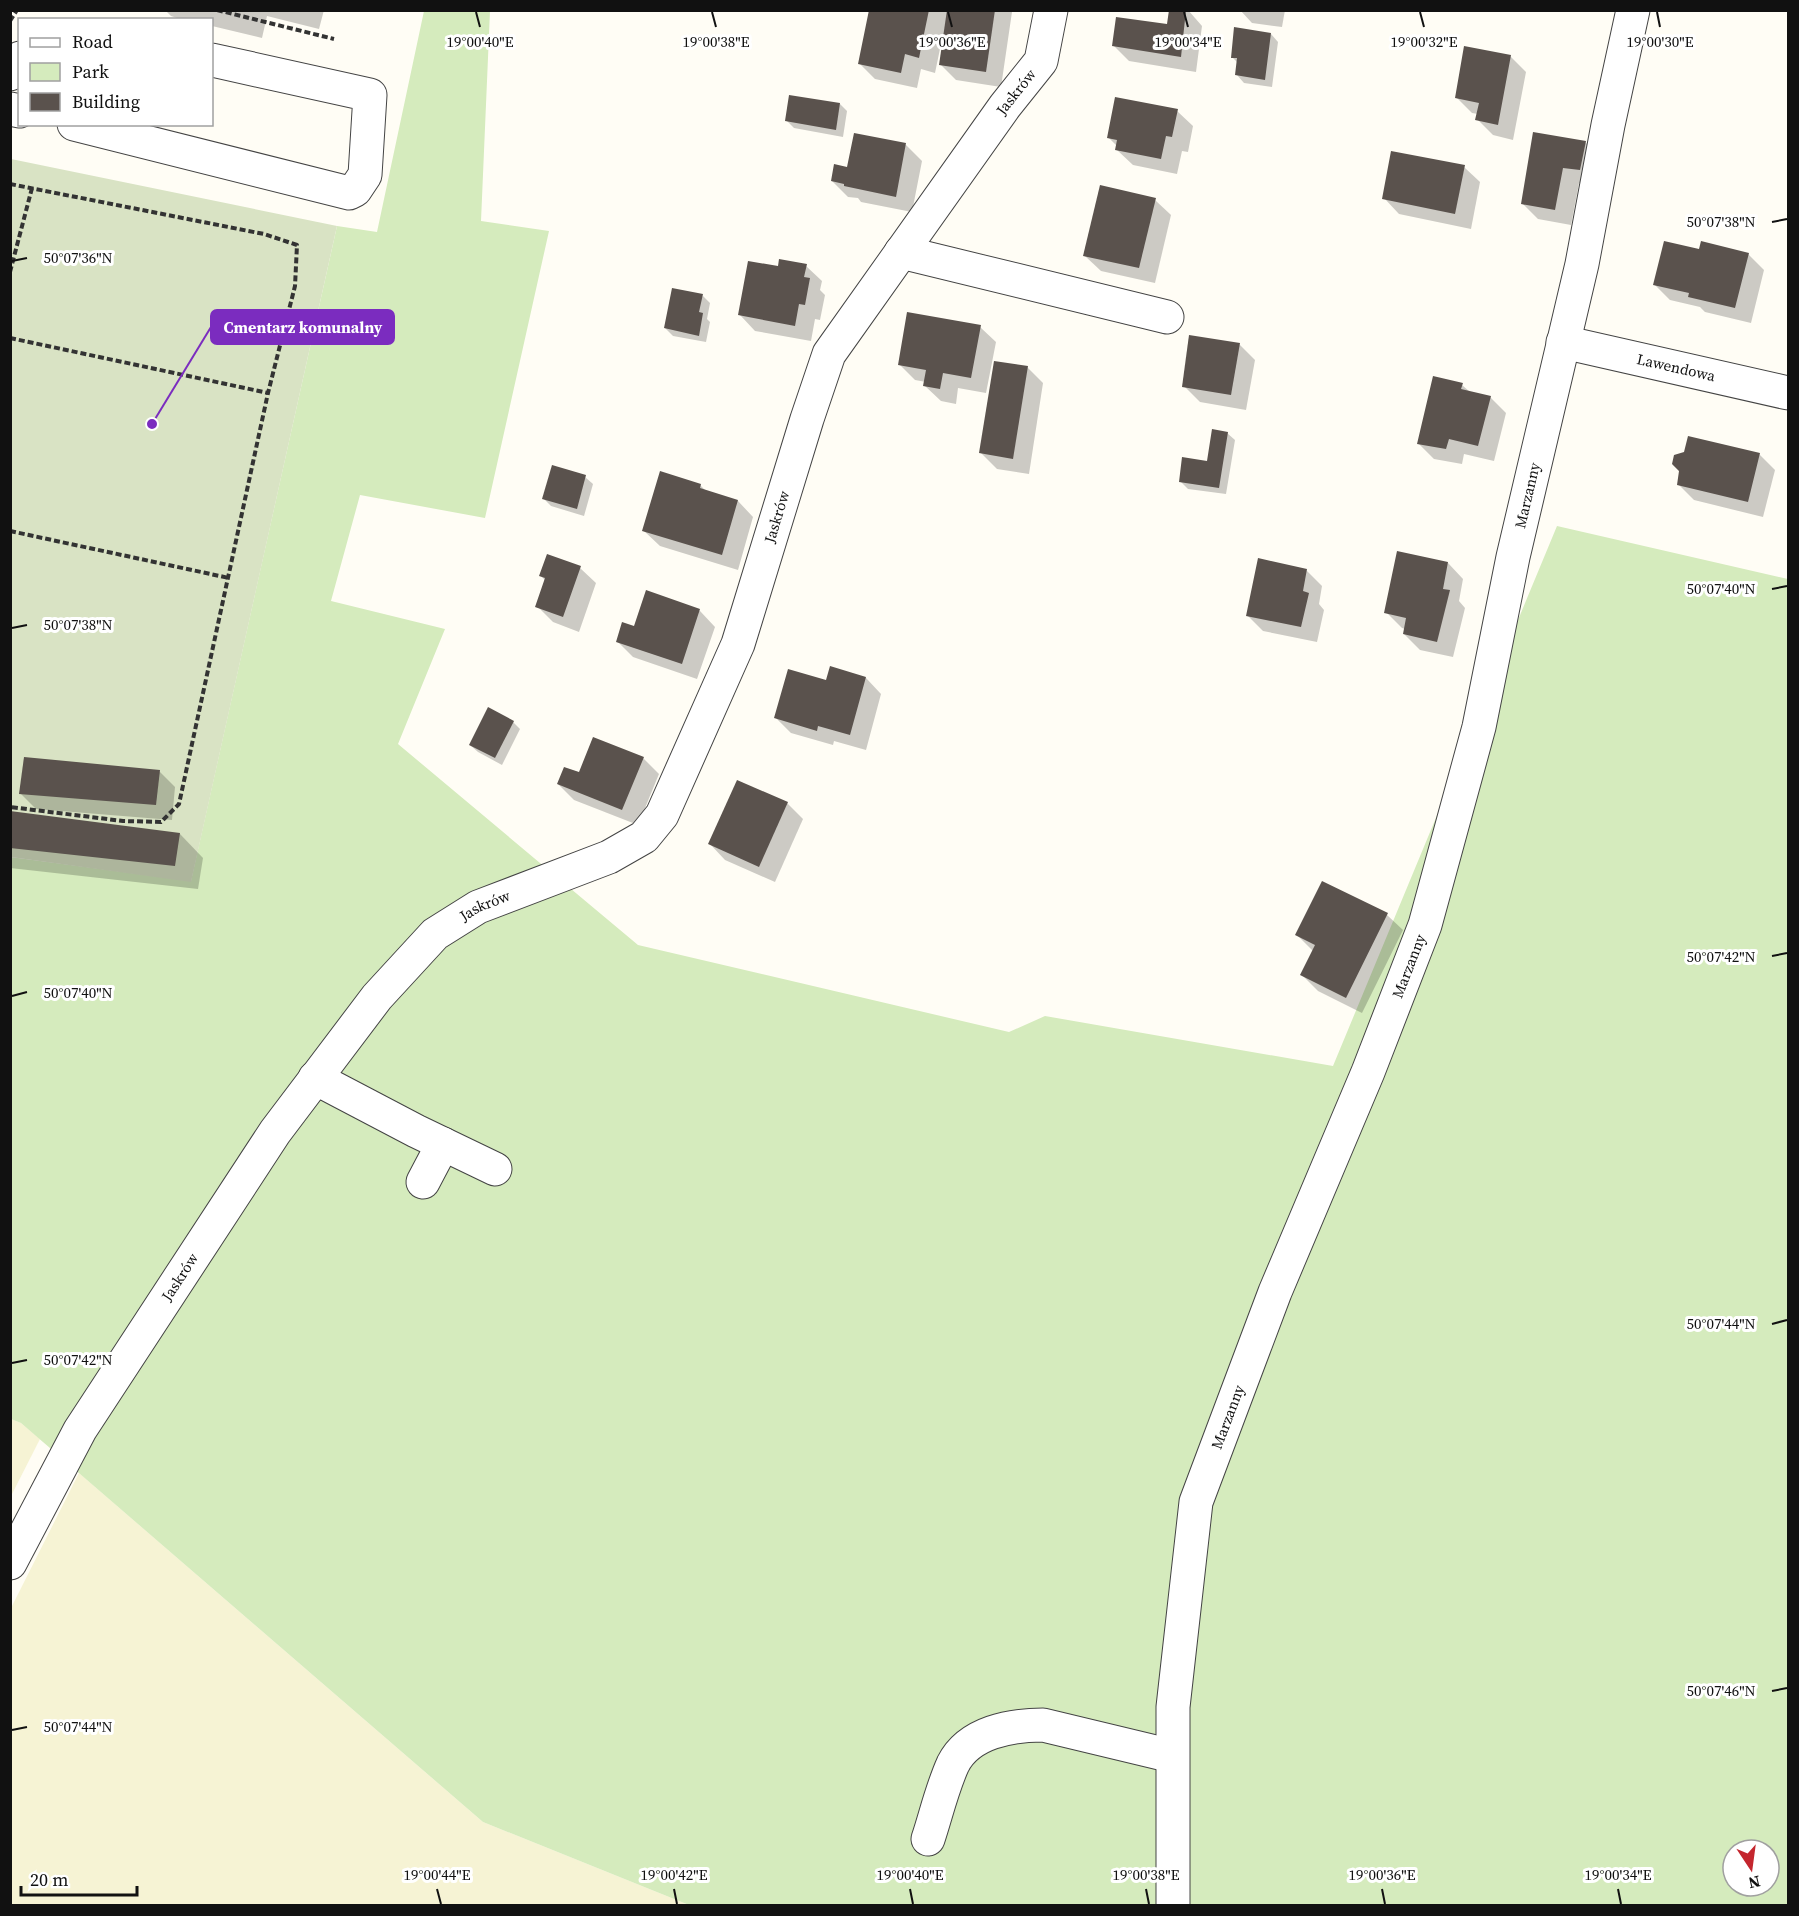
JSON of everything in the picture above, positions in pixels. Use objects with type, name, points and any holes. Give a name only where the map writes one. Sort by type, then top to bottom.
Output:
[{"type":"street","name":"Jaskrów","points":[[10,1563],[80,1430],[268,1142],[377,998],[435,934],[478,907],[609,857],[644,837],[662,815],[738,644],[829,354],[1005,106],[1041,61],[1051,10]]},
{"type":"street","name":"Marzanny","points":[[1173,1905],[1173,1707],[1196,1502],[1275,1292],[1368,1072],[1425,925],[1479,727],[1513,557],[1582,264],[1608,125],[1633,10]]},
{"type":"street","points":[[82,126],[349,193],[356,190],[365,175],[370,95],[213,60]]},
{"type":"street","points":[[10,74],[18,61]]},
{"type":"street","points":[[901,252],[1167,317]]},
{"type":"street","name":"Lawendowa","points":[[1563,342],[1788,393]]},
{"type":"street","points":[[315,1078],[416,1131],[495,1168]]},
{"type":"street","points":[[423,1182],[443,1143]]},
{"type":"street","points":[[928,1839],[954,1763],[967,1746],[993,1731],[1025,1725],[1042,1725],[1172,1756]]},
{"type":"path","points":[[10,21],[16,10]]},
{"type":"path","points":[[217,10],[334,39]]},
{"type":"path","points":[[10,184],[264,234],[297,245],[295,286],[268,393],[179,804],[162,822],[123,821],[10,807]]},
{"type":"path","points":[[10,272],[32,188]]},
{"type":"path","points":[[10,338],[268,393]]},
{"type":"path","points":[[10,531],[229,578]]},
{"type":"shaded area","points":[[11,1419],[21,1423],[40,1439],[11,1496]]},
{"type":"shaded area","points":[[79,1473],[483,1822],[689,1905],[11,1905],[10,1610]]},
{"type":"green space","points":[[424,11],[490,11],[481,221],[549,231],[485,518],[360,495],[331,601],[445,629],[398,744],[638,945],[1009,1032],[1045,1016],[1333,1066],[1557,526],[1788,579],[1788,1905],[689,1905],[483,1822],[21,1423],[11,1419],[10,857],[191,881],[337,226],[377,232]]},
{"type":"green space","points":[[11,159],[337,226],[191,882],[11,857]]},
{"type":"building","points":[[869,10],[929,10],[919,58],[905,54],[901,73],[858,64]]},
{"type":"building","points":[[947,10],[995,10],[986,72],[939,65]]},
{"type":"building","points":[[1169,10],[1186,10],[1181,57],[1112,46],[1116,17],[1167,24]]},
{"type":"building","points":[[1234,27],[1271,33],[1265,80],[1235,75],[1237,58],[1231,58]]},
{"type":"building","points":[[1464,46],[1511,55],[1498,125],[1475,120],[1479,103],[1455,98]]},
{"type":"building","points":[[789,95],[840,103],[836,130],[785,121]]},
{"type":"building","points":[[1115,97],[1178,109],[1172,137],[1166,136],[1161,159],[1115,150],[1117,140],[1107,138]]},
{"type":"building","points":[[1533,132],[1586,141],[1580,170],[1563,168],[1555,210],[1521,204]]},
{"type":"building","points":[[854,133],[906,143],[896,197],[831,181],[834,164],[847,167]]},
{"type":"building","points":[[1391,151],[1465,165],[1455,214],[1382,199]]},
{"type":"building","points":[[1100,185],[1156,198],[1139,268],[1083,256]]},
{"type":"building","points":[[1664,241],[1699,249],[1701,241],[1749,253],[1735,308],[1688,297],[1689,293],[1653,285]]},
{"type":"building","points":[[779,259],[807,264],[804,277],[810,278],[805,305],[799,304],[795,326],[738,315],[748,261],[778,266]]},
{"type":"building","points":[[672,288],[703,294],[699,312],[703,313],[699,336],[664,328]]},
{"type":"building","points":[[907,312],[981,325],[971,378],[943,373],[940,389],[923,386],[926,370],[898,365]]},
{"type":"building","points":[[1189,335],[1240,343],[1231,395],[1182,387]]},
{"type":"building","points":[[994,361],[1028,366],[1013,459],[979,453]]},
{"type":"building","points":[[1433,376],[1463,383],[1461,389],[1491,396],[1478,446],[1449,439],[1446,449],[1417,444]]},
{"type":"building","points":[[1212,429],[1228,432],[1219,488],[1179,482],[1182,457],[1207,461]]},
{"type":"building","points":[[1688,436],[1760,453],[1748,502],[1677,485],[1679,471],[1672,464],[1674,455],[1684,452]]},
{"type":"building","points":[[552,465],[586,475],[577,509],[542,499]]},
{"type":"building","points":[[660,471],[701,484],[700,488],[738,500],[722,555],[642,531]]},
{"type":"building","points":[[1397,551],[1448,562],[1443,589],[1450,590],[1437,642],[1403,634],[1406,618],[1384,613]]},
{"type":"building","points":[[547,554],[581,566],[563,617],[535,607],[545,578],[539,576]]},
{"type":"building","points":[[1258,558],[1307,569],[1303,591],[1309,593],[1301,627],[1246,616]]},
{"type":"building","points":[[646,590],[700,609],[682,664],[616,642],[622,622],[634,626]]},
{"type":"building","points":[[830,666],[866,677],[850,735],[818,726],[817,731],[774,718],[788,669],[826,680]]},
{"type":"building","points":[[488,707],[514,721],[495,758],[469,745]]},
{"type":"building","points":[[593,737],[644,757],[622,810],[557,784],[564,767],[579,772]]},
{"type":"building","points":[[24,757],[160,770],[156,805],[19,794]]},
{"type":"building","points":[[737,780],[788,802],[759,867],[708,844]]},
{"type":"building","points":[[10,811],[180,833],[175,866],[10,848]]},
{"type":"building","points":[[1322,881],[1388,913],[1346,998],[1300,975],[1315,945],[1295,935]]},
{"type":"place","name":"Cmentarz komunalny","points":[[152,424]]}]
